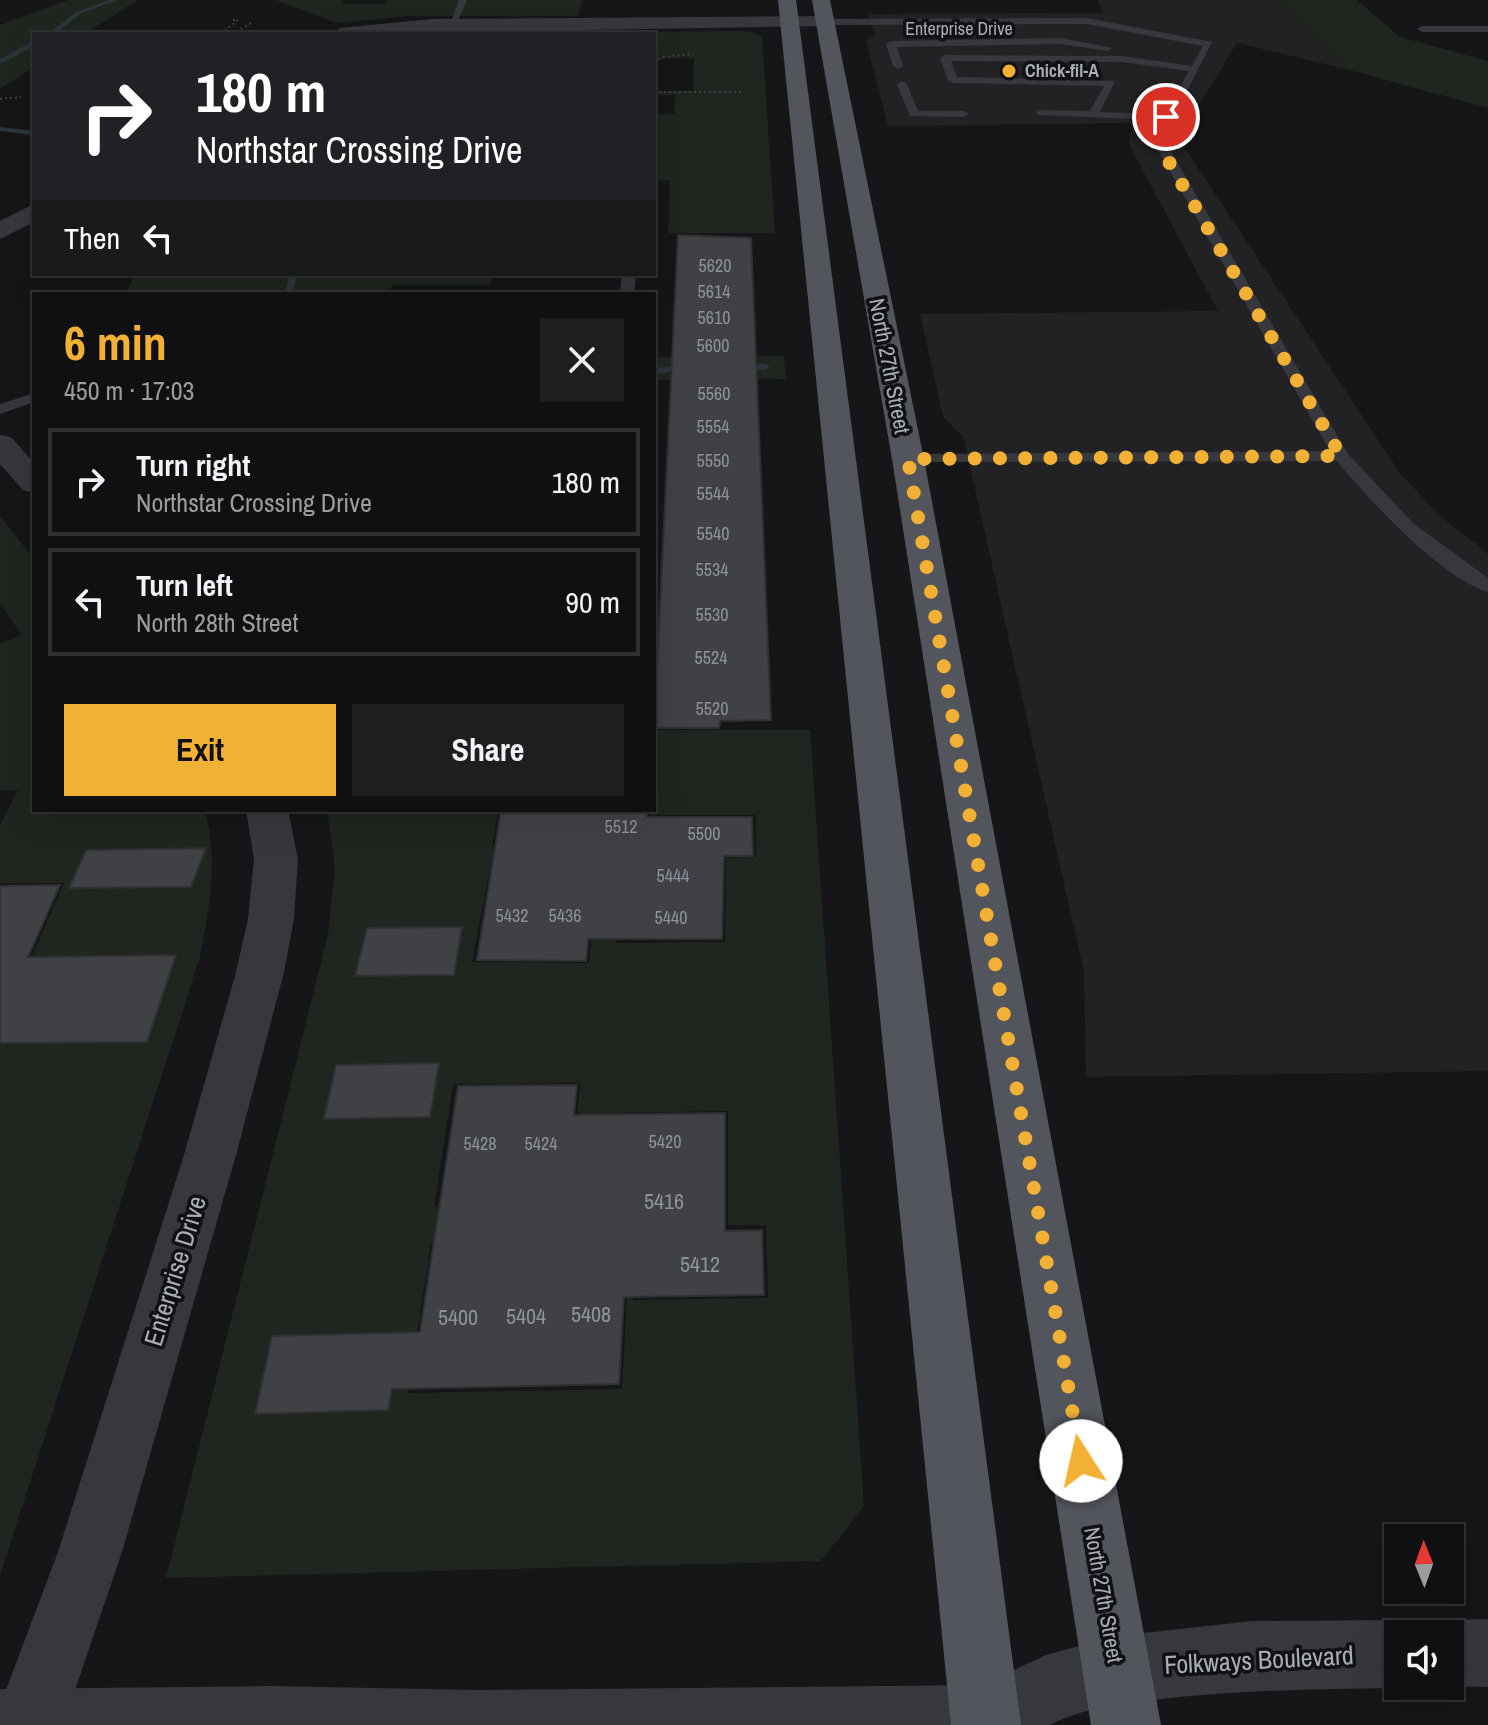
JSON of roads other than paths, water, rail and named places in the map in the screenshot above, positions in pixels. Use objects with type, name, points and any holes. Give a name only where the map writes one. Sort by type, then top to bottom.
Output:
[{"type":"main road","name":"North 27th Street","points":[[810,15],[908,459],[1122,1697]]},
{"type":"main road","points":[[810,15],[988,1723]]},
{"type":"street","name":"Enterprise Drive","points":[[355,32],[399,26],[810,15]]},
{"type":"street","points":[[0,232],[32,212]]},
{"type":"street","points":[[0,444],[32,481]]},
{"type":"street","name":"Enterprise Drive","points":[[19,1724],[90,1552],[210,1155],[260,972],[271,919],[276,859],[267,812]]},
{"type":"street","points":[[1464,1654],[1488,1653]]},
{"type":"street","name":"Folkways Boulevard","points":[[19,1724],[272,1721],[476,1725],[988,1723],[1046,1690],[1080,1678],[1122,1697],[1252,1655],[1384,1654]]},
{"type":"lane","points":[[452,25],[463,0]]},
{"type":"lane","name":"Enterprise Drive","points":[[810,15],[1128,27],[1209,44],[1194,69]]},
{"type":"lane","points":[[1422,29],[1488,29]]},
{"type":"lane","points":[[898,66],[891,44],[1061,41],[1105,48],[1122,59]]},
{"type":"lane","points":[[931,43],[936,55],[945,58],[1122,59],[1194,69],[1157,138],[1162,150],[1341,456],[1368,491],[1402,524],[1440,555],[1488,586]]},
{"type":"lane","points":[[945,58],[953,80],[1111,83]]},
{"type":"lane","points":[[1094,113],[1122,59]]},
{"type":"lane","points":[[902,84],[914,114],[964,114]]},
{"type":"lane","points":[[1041,113],[1166,117]]},
{"type":"lane","points":[[0,409],[32,398]]},
{"type":"lane","points":[[908,459],[1341,456]]},
{"type":"waterway","points":[[54,32],[78,13],[114,0]]},
{"type":"waterway","points":[[0,62],[32,44]]},
{"type":"waterway","points":[[0,129],[32,133]]},
{"type":"waterway","points":[[289,292],[293,276]]},
{"type":"waterway","points":[[738,366],[765,367]]},
{"type":"waterway","points":[[656,371],[689,368]]},
{"type":"place","name":"Chick-fil-A","points":[[1009,71]]}]
